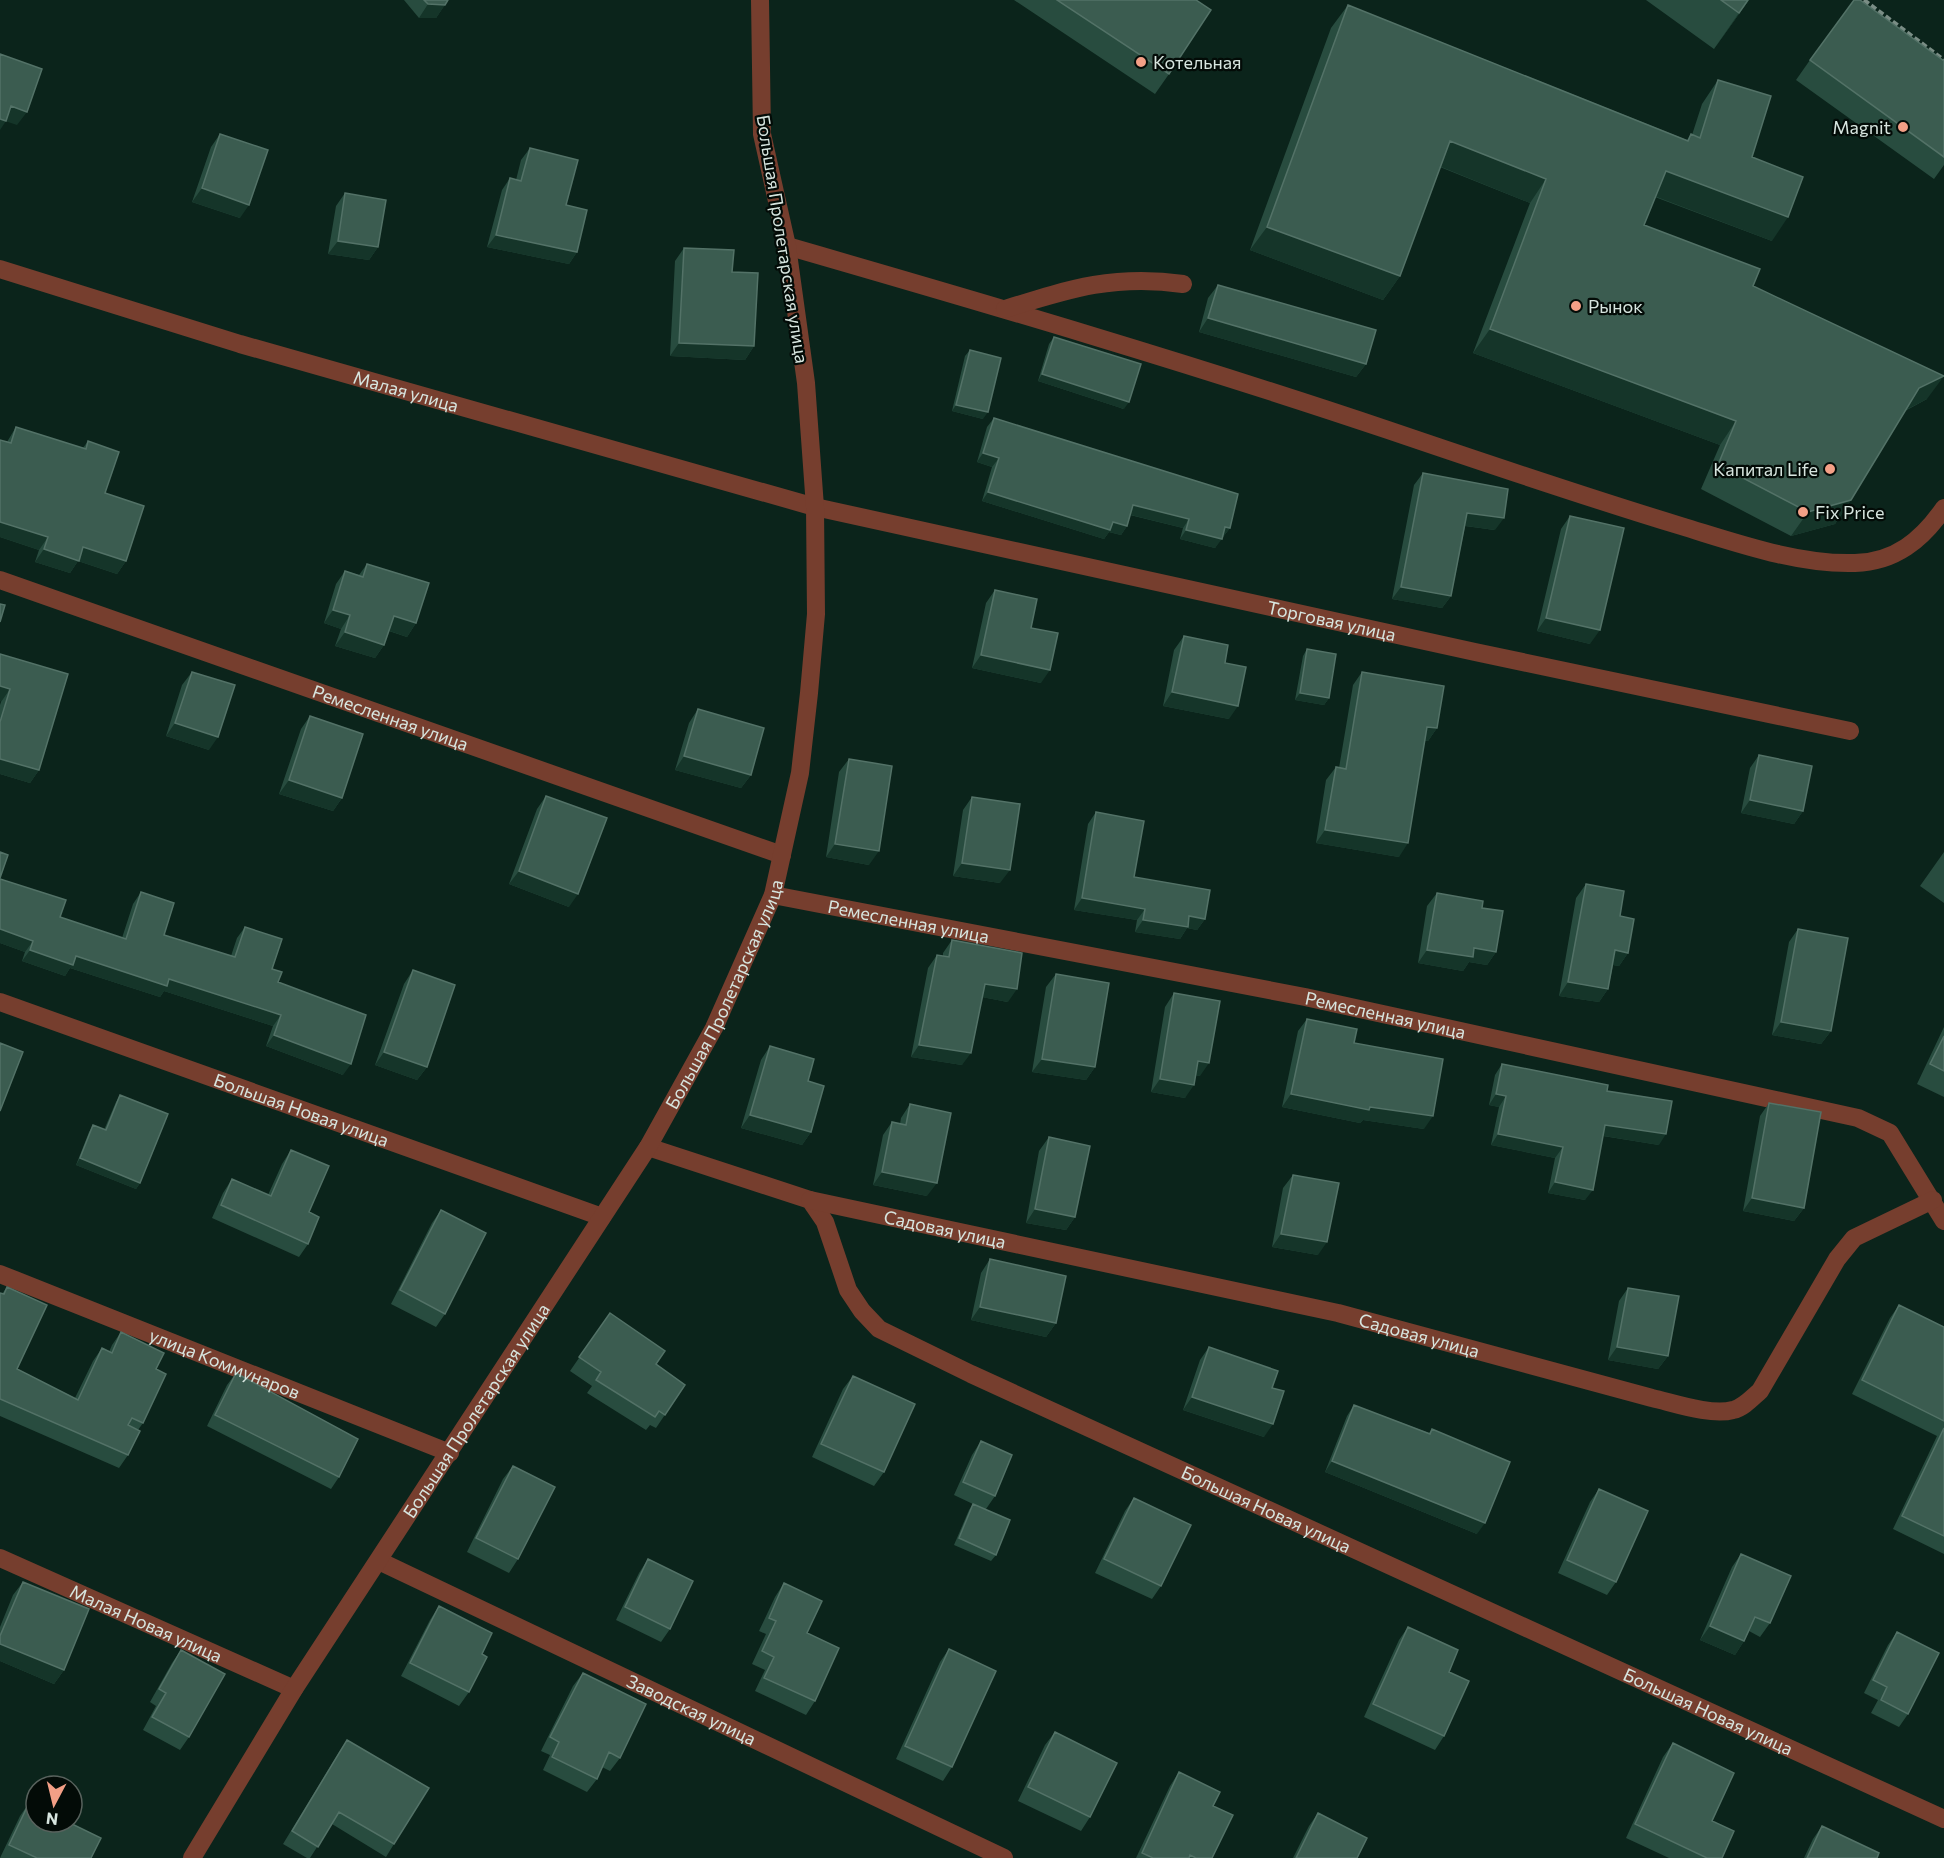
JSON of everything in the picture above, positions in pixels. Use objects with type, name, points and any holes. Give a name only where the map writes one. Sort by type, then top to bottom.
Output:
[{"type":"street","name":"Большая Пролетарская улица","points":[[192,1858],[294,1689],[648,1147],[714,1028],[773,895],[800,772],[809,693],[816,614],[815,507],[806,383],[787,246],[762,134],[760,0]]},
{"type":"street","points":[[787,246],[1005,309],[1291,397],[1584,496],[1773,554],[1851,563],[1883,561],[1928,532],[1944,508]]},
{"type":"street","name":"Малая улица","points":[[0,269],[240,344],[815,507]]},
{"type":"street","points":[[1005,309],[1078,286],[1151,279],[1183,284]]},
{"type":"street","name":"Торговая улица","points":[[815,507],[1475,652],[1850,731]]},
{"type":"street","name":"Ремесленная улица","points":[[0,580],[782,855]]},
{"type":"street","name":"Ремесленная улица","points":[[773,895],[1305,997],[1858,1118],[1890,1133],[1944,1221]]},
{"type":"street","name":"Большая Новая улица","points":[[0,1002],[602,1217]]},
{"type":"street","points":[[648,1147],[810,1200]]},
{"type":"street","name":"Садовая улица","points":[[810,1200],[1338,1313],[1652,1398],[1703,1410],[1732,1410],[1748,1402],[1760,1391],[1837,1259],[1854,1238],[1933,1200]]},
{"type":"street","name":"Большая Новая улица","points":[[810,1200],[825,1222],[848,1290],[862,1311],[879,1329],[971,1374],[1944,1819]]},
{"type":"street","name":"улица Коммунаров","points":[[0,1274],[450,1453]]},
{"type":"street","name":"Малая Новая улица","points":[[0,1558],[294,1689]]},
{"type":"street","name":"Заводская улица","points":[[379,1561],[1004,1858]]},
{"type":"path","points":[[1864,0],[1944,60]]},
{"type":"building","points":[[424,0],[448,0],[445,5],[428,4]]},
{"type":"building","points":[[1057,0],[1196,0],[1211,10],[1169,74]]},
{"type":"building","points":[[1721,0],[1748,0],[1739,13]]},
{"type":"building","name":"Magnit","points":[[1854,0],[1860,0],[1944,61],[1944,157],[1810,60]]},
{"type":"building","points":[[1348,5],[1688,141],[1691,134],[1700,138],[1718,80],[1771,96],[1752,157],[1803,177],[1788,217],[1666,171],[1644,225],[1760,269],[1753,286],[1944,376],[1919,388],[1851,500],[1808,512],[1718,465],[1736,421],[1490,329],[1546,179],[1450,141],[1400,276],[1267,227]]},
{"type":"building","points":[[0,54],[42,69],[27,112],[11,106],[6,121],[0,119]]},
{"type":"building","points":[[220,134],[268,150],[249,205],[202,188]]},
{"type":"building","points":[[530,148],[578,160],[566,205],[587,210],[577,252],[496,235],[510,178],[521,181]]},
{"type":"building","points":[[345,193],[386,200],[378,247],[338,241]]},
{"type":"building","points":[[684,248],[734,250],[732,272],[758,273],[754,346],[679,343]]},
{"type":"building","points":[[1218,285],[1376,330],[1366,364],[1208,318]]},
{"type":"building","points":[[1054,337],[1141,364],[1129,402],[1042,374]]},
{"type":"building","points":[[970,350],[1001,358],[988,412],[956,405]]},
{"type":"building","points":[[994,418],[1238,494],[1230,528],[1225,527],[1222,539],[1186,530],[1189,519],[1133,505],[1127,526],[1113,522],[1110,530],[988,492],[999,458],[983,453]]},
{"type":"building","points":[[16,427],[86,449],[88,441],[119,452],[105,493],[144,506],[126,561],[83,547],[79,561],[44,549],[48,537],[0,522],[0,440],[11,443]]},
{"type":"building","points":[[1423,473],[1508,489],[1504,518],[1467,513],[1451,596],[1401,587]]},
{"type":"building","points":[[1570,516],[1624,528],[1600,630],[1546,618]]},
{"type":"building","points":[[367,564],[429,583],[416,623],[394,616],[384,645],[345,632],[350,615],[333,610],[345,571],[363,577]]},
{"type":"building","points":[[995,590],[1037,599],[1031,628],[1058,633],[1050,670],[981,655]]},
{"type":"building","points":[[0,604],[5,605],[0,622]]},
{"type":"building","points":[[1184,636],[1228,645],[1225,663],[1246,667],[1238,706],[1172,692]]},
{"type":"building","points":[[1307,649],[1336,654],[1329,698],[1300,693]]},
{"type":"building","points":[[0,654],[68,674],[39,770],[0,759],[0,722],[10,689],[0,686]]},
{"type":"building","points":[[192,672],[235,685],[218,737],[175,723]]},
{"type":"building","points":[[1362,672],[1444,686],[1437,728],[1427,727],[1408,843],[1325,830],[1336,767],[1346,769]]},
{"type":"building","points":[[698,709],[764,728],[751,775],[684,756]]},
{"type":"building","points":[[310,716],[363,734],[342,798],[289,780]]},
{"type":"building","points":[[1759,755],[1812,766],[1803,811],[1750,800]]},
{"type":"building","points":[[849,759],[892,766],[879,851],[835,844]]},
{"type":"building","points":[[546,796],[607,818],[578,894],[519,871]]},
{"type":"building","points":[[972,797],[1020,804],[1010,870],[962,863]]},
{"type":"building","points":[[1096,812],[1144,821],[1134,877],[1210,890],[1205,919],[1189,916],[1188,927],[1143,920],[1145,909],[1082,898]]},
{"type":"building","points":[[0,852],[8,855],[0,878]]},
{"type":"building","points":[[0,879],[66,900],[60,917],[126,939],[141,892],[174,903],[164,935],[235,957],[245,927],[282,939],[272,969],[282,972],[278,982],[366,1015],[351,1064],[274,1035],[281,1015],[169,979],[167,986],[76,956],[73,965],[30,950],[33,941],[0,929]]},
{"type":"building","points":[[1586,884],[1624,891],[1620,916],[1634,919],[1628,953],[1615,950],[1608,989],[1568,982]]},
{"type":"building","points":[[1437,893],[1483,901],[1482,908],[1503,911],[1496,952],[1474,948],[1473,957],[1427,950]]},
{"type":"building","points":[[1798,929],[1848,938],[1831,1031],[1781,1022]]},
{"type":"building","points":[[952,940],[1022,953],[1017,989],[985,984],[971,1053],[919,1045],[937,955],[949,957]]},
{"type":"building","points":[[413,970],[455,985],[427,1067],[384,1052]]},
{"type":"building","points":[[1056,974],[1109,983],[1095,1067],[1042,1059]]},
{"type":"building","points":[[1174,993],[1220,1001],[1209,1063],[1198,1061],[1194,1085],[1160,1079]]},
{"type":"building","points":[[1307,1019],[1357,1029],[1354,1043],[1443,1059],[1433,1116],[1370,1107],[1369,1110],[1291,1094]]},
{"type":"building","points":[[1944,1036],[1944,1071],[1930,1064]]},
{"type":"building","points":[[0,1043],[23,1052],[0,1111]]},
{"type":"building","points":[[770,1046],[814,1059],[808,1081],[824,1086],[811,1132],[750,1115]]},
{"type":"building","points":[[1502,1064],[1608,1085],[1607,1091],[1672,1101],[1666,1134],[1605,1125],[1593,1190],[1555,1182],[1563,1147],[1498,1134],[1506,1096],[1496,1094]]},
{"type":"building","points":[[120,1095],[168,1114],[140,1183],[80,1158],[93,1125],[106,1130]]},
{"type":"building","points":[[1769,1103],[1821,1112],[1804,1208],[1752,1198]]},
{"type":"building","points":[[910,1104],[951,1113],[937,1183],[882,1172],[892,1122],[906,1125]]},
{"type":"building","points":[[1049,1137],[1090,1146],[1075,1217],[1035,1209]]},
{"type":"building","points":[[291,1150],[329,1166],[309,1212],[319,1217],[308,1244],[221,1205],[232,1179],[271,1196]]},
{"type":"building","points":[[1293,1175],[1339,1183],[1327,1242],[1281,1234]]},
{"type":"building","points":[[441,1210],[486,1233],[445,1314],[400,1290]]},
{"type":"building","points":[[990,1259],[1066,1276],[1056,1323],[980,1307]]},
{"type":"building","points":[[7,1287],[47,1305],[17,1369],[78,1400],[102,1348],[112,1353],[121,1332],[164,1353],[156,1369],[166,1374],[143,1423],[132,1418],[128,1425],[140,1431],[128,1455],[0,1399],[0,1293],[4,1294]]},
{"type":"building","points":[[1628,1288],[1679,1296],[1668,1356],[1617,1347]]},
{"type":"building","points":[[1899,1305],[1944,1327],[1944,1421],[1862,1380]]},
{"type":"building","points":[[610,1313],[665,1351],[656,1364],[685,1385],[665,1415],[659,1411],[655,1417],[596,1380],[601,1372],[579,1357]]},
{"type":"building","points":[[1209,1347],[1278,1371],[1272,1388],[1284,1391],[1273,1424],[1192,1397]]},
{"type":"building","points":[[236,1373],[358,1439],[339,1477],[215,1415]]},
{"type":"building","points":[[853,1376],[915,1404],[884,1472],[821,1444]]},
{"type":"building","points":[[1354,1405],[1430,1434],[1432,1429],[1510,1462],[1485,1523],[1332,1461]]},
{"type":"building","points":[[1944,1428],[1944,1536],[1902,1516]]},
{"type":"building","points":[[981,1441],[1012,1455],[995,1496],[963,1482]]},
{"type":"building","points":[[513,1466],[555,1487],[518,1559],[476,1538]]},
{"type":"building","points":[[1599,1489],[1648,1511],[1616,1582],[1567,1560]]},
{"type":"building","points":[[1134,1498],[1191,1525],[1161,1586],[1104,1559]]},
{"type":"building","points":[[973,1504],[1010,1520],[996,1555],[959,1538]]},
{"type":"building","points":[[1741,1554],[1791,1576],[1770,1623],[1755,1617],[1744,1641],[1710,1626]]},
{"type":"building","points":[[648,1559],[693,1581],[670,1629],[625,1607]]},
{"type":"building","points":[[23,1582],[89,1609],[64,1670],[0,1644],[0,1636]]},
{"type":"building","points":[[784,1583],[822,1601],[807,1633],[839,1648],[815,1701],[764,1678],[774,1657],[762,1651],[776,1621],[769,1618]]},
{"type":"building","points":[[439,1606],[492,1633],[482,1654],[487,1657],[469,1692],[410,1663]]},
{"type":"building","points":[[1408,1627],[1458,1650],[1449,1672],[1469,1681],[1444,1736],[1373,1704]]},
{"type":"building","points":[[1897,1632],[1939,1653],[1908,1714],[1881,1700],[1887,1687],[1873,1680]]},
{"type":"building","points":[[949,1649],[996,1671],[952,1767],[905,1746]]},
{"type":"building","points":[[181,1650],[225,1674],[189,1737],[152,1717],[166,1693],[159,1689]]},
{"type":"building","points":[[583,1673],[646,1704],[620,1758],[609,1752],[597,1779],[552,1757],[559,1742],[550,1737]]},
{"type":"building","points":[[1055,1732],[1117,1763],[1090,1817],[1028,1787]]},
{"type":"building","points":[[347,1740],[429,1788],[394,1844],[339,1812],[318,1847],[292,1831]]},
{"type":"building","points":[[1673,1743],[1734,1773],[1712,1821],[1734,1831],[1722,1858],[1707,1858],[1635,1824]]},
{"type":"building","points":[[1179,1772],[1220,1792],[1213,1806],[1233,1815],[1212,1858],[1196,1858],[1190,1855],[1189,1858],[1153,1858],[1142,1853]]},
{"type":"building","points":[[1318,1813],[1367,1838],[1357,1858],[1296,1858]]},
{"type":"building","points":[[24,1814],[24,1834],[84,1834],[84,1830],[101,1838],[91,1858],[37,1858],[9,1845]]},
{"type":"building","points":[[1822,1826],[1879,1853],[1877,1858],[1807,1858]]},
{"type":"place","name":"Котельная","points":[[1141,62]]},
{"type":"place","name":"Magnit","points":[[1903,127]]},
{"type":"place","name":"Рынок","points":[[1576,306]]},
{"type":"place","name":"Капитал Life","points":[[1830,469]]},
{"type":"place","name":"Fix Price","points":[[1803,512]]}]
